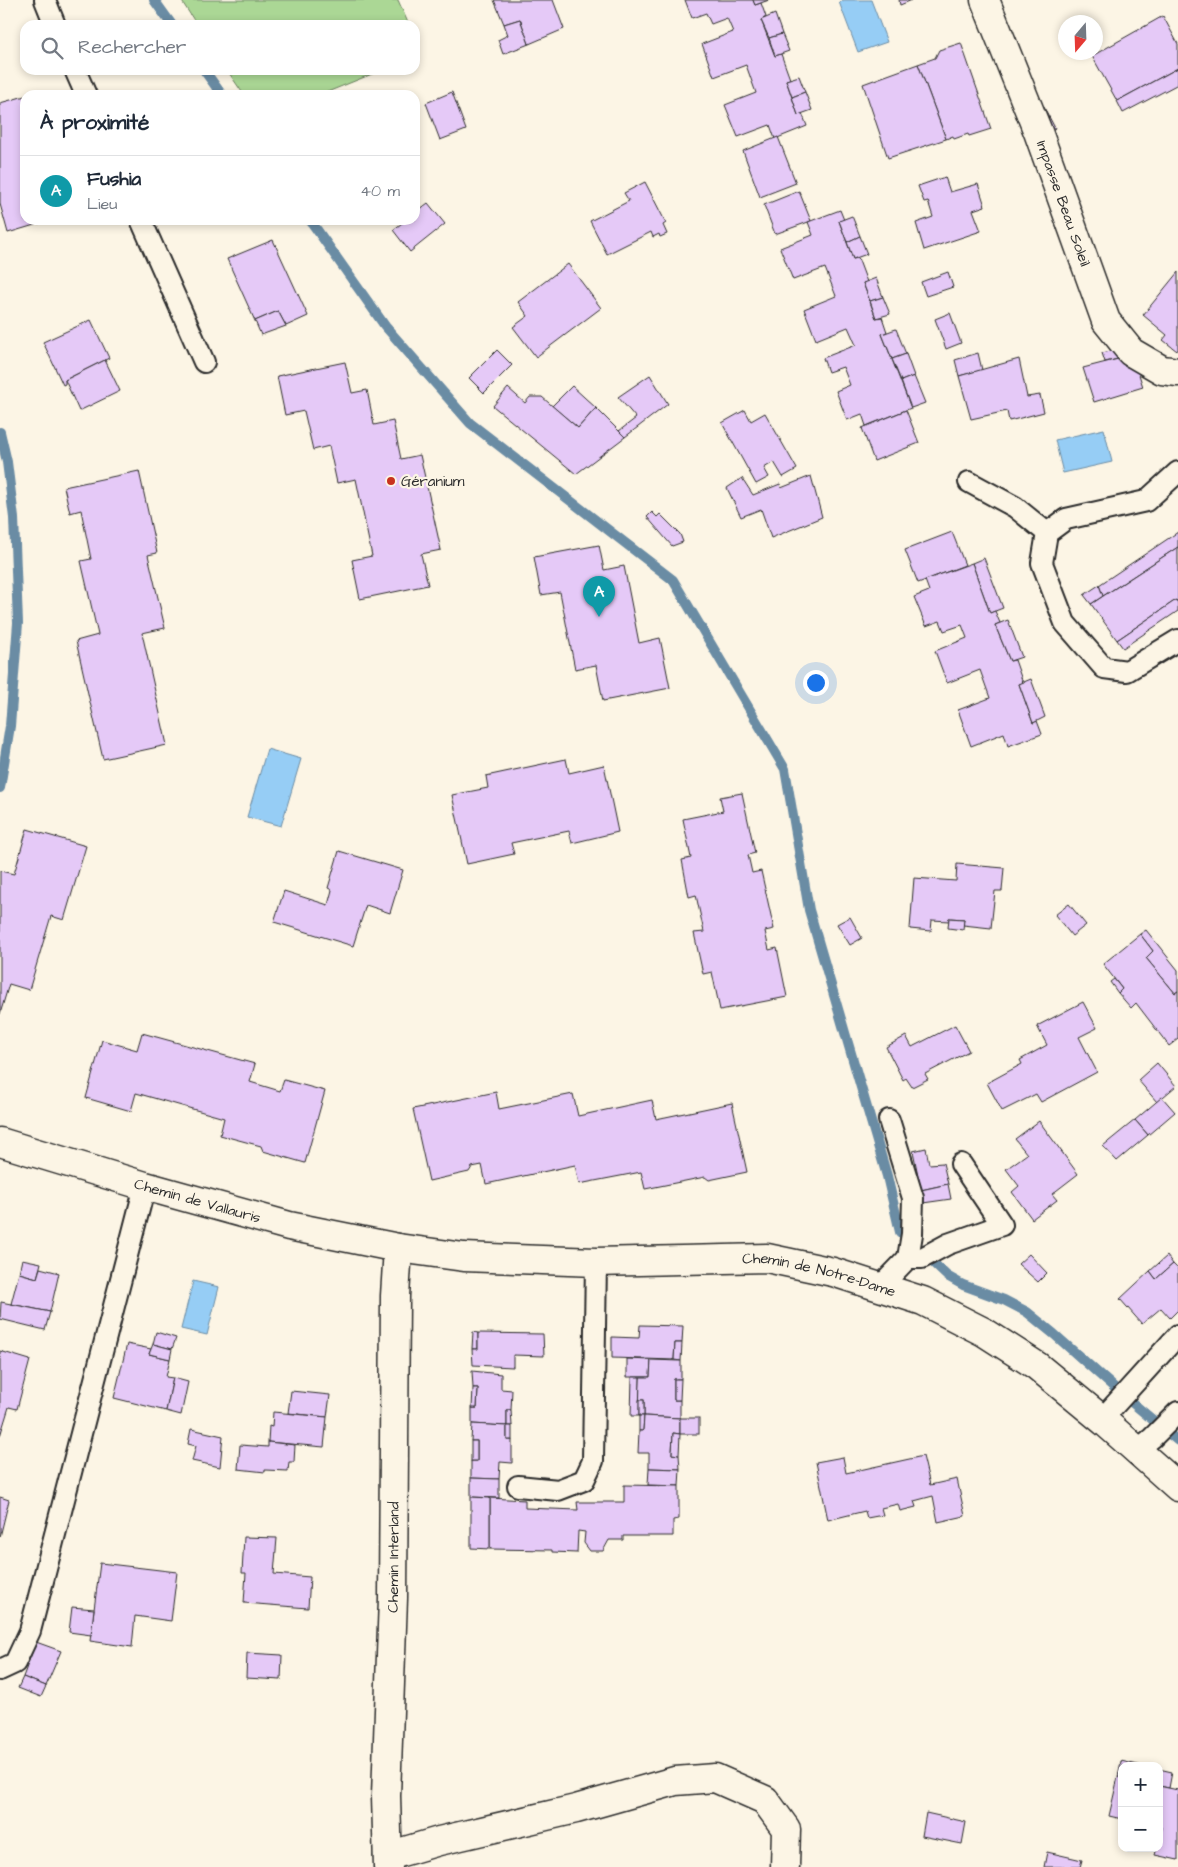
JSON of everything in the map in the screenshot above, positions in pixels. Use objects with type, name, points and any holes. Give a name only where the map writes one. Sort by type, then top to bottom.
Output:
[{"type":"street","name":"Impasse Beau Soleil","points":[[985,0],[1038,132],[1106,321],[1131,352],[1162,370],[1178,372]]},
{"type":"street","name":"Chemin de Vallauris","points":[[0,1142],[145,1186],[289,1226],[398,1248]]},
{"type":"street","name":"Chemin de Notre-Dame","points":[[398,1248],[464,1257],[596,1262],[767,1258],[833,1272],[923,1301],[984,1332],[1108,1415],[1145,1444],[1178,1487]]},
{"type":"street","name":"Chemin Interland","points":[[388,1861],[386,1796],[393,1598],[395,1296],[398,1248]]},
{"type":"street","points":[[388,1861],[440,1841],[576,1809],[675,1781],[715,1778],[765,1800],[786,1830],[785,1867]]},
{"type":"lane","points":[[44,0],[53,20]]},
{"type":"lane","points":[[77,75],[84,90]]},
{"type":"lane","points":[[143,225],[204,362]]},
{"type":"lane","points":[[1178,472],[1146,501],[1066,519],[1047,533],[1042,563],[1065,623],[1104,668],[1126,671],[1178,640]]},
{"type":"lane","points":[[969,482],[1015,507],[1047,533]]},
{"type":"lane","points":[[889,1120],[913,1198],[912,1234],[915,1258]]},
{"type":"lane","points":[[880,1287],[915,1258],[1002,1225],[961,1164]]},
{"type":"lane","points":[[0,1670],[15,1663],[30,1631],[145,1186]]},
{"type":"lane","points":[[518,1486],[558,1490],[584,1480],[593,1461],[596,1262]]},
{"type":"lane","points":[[1108,1415],[1178,1335]]},
{"type":"lane","points":[[1145,1444],[1174,1416]]},
{"type":"green space","points":[[181,0],[398,0],[407,20],[194,20]]},
{"type":"green space","points":[[230,75],[370,75],[332,90],[241,90]]},
{"type":"water","points":[[844,0],[871,0],[887,42],[858,52],[839,2]]},
{"type":"water","points":[[1104,429],[1112,462],[1063,473],[1055,440]]},
{"type":"water","points":[[267,749],[301,759],[281,826],[247,817]]},
{"type":"water","points":[[193,1281],[219,1287],[207,1335],[181,1329]]},
{"type":"building","points":[[494,0],[553,0],[564,29],[529,44],[520,19],[504,24]]},
{"type":"building","points":[[685,0],[753,0],[755,5],[761,3],[766,17],[761,20],[775,56],[781,54],[790,79],[786,80],[798,115],[802,113],[807,126],[775,139],[770,125],[738,137],[725,105],[756,93],[746,65],[714,77],[702,44],[733,32],[727,18],[711,24],[706,13],[692,18]]},
{"type":"building","points":[[753,0],[769,0],[755,5]]},
{"type":"building","points":[[899,0],[912,0],[900,5]]},
{"type":"building","points":[[775,14],[782,34],[769,38],[761,20]]},
{"type":"building","points":[[1163,16],[1178,44],[1178,68],[1117,101],[1094,60],[1103,60],[1103,50]]},
{"type":"building","points":[[520,19],[529,44],[503,54],[498,40],[508,35],[504,24]]},
{"type":"building","points":[[782,34],[789,51],[775,56],[769,38]]},
{"type":"building","points":[[961,43],[991,129],[969,136],[968,134],[954,139],[953,136],[946,139],[918,64],[935,58],[939,50]]},
{"type":"building","points":[[918,64],[946,139],[888,158],[863,84]]},
{"type":"building","points":[[1178,68],[1178,84],[1123,113],[1117,101]]},
{"type":"building","points":[[799,76],[805,92],[792,97],[786,80]]},
{"type":"building","points":[[452,92],[466,130],[440,140],[426,103]]},
{"type":"building","points":[[805,92],[812,110],[798,115],[792,97]]},
{"type":"building","points":[[20,97],[20,225],[34,225],[8,233],[0,204],[0,103]]},
{"type":"building","points":[[1046,111],[1055,128],[1049,132],[1038,113]]},
{"type":"building","points":[[778,137],[796,183],[760,197],[743,151]]},
{"type":"building","points":[[945,177],[950,192],[978,184],[985,206],[973,210],[981,231],[924,250],[916,223],[933,217],[928,201],[924,202],[918,186]]},
{"type":"building","points":[[645,182],[666,223],[663,225],[667,234],[660,237],[659,234],[653,237],[651,232],[607,254],[590,221],[629,201],[624,193]]},
{"type":"building","points":[[799,191],[811,221],[775,234],[764,205]]},
{"type":"building","points":[[428,203],[445,224],[410,252],[393,230],[400,225],[420,225],[420,209]]},
{"type":"building","points":[[840,210],[844,220],[839,221],[853,259],[858,258],[867,282],[863,283],[876,318],[882,317],[887,332],[882,334],[911,408],[866,426],[862,414],[847,420],[836,391],[850,385],[843,367],[828,372],[823,358],[856,345],[848,327],[816,340],[804,309],[836,296],[825,268],[793,280],[780,248],[813,235],[808,222]]},
{"type":"building","points":[[852,216],[860,236],[847,242],[839,221]]},
{"type":"building","points":[[860,236],[867,254],[853,259],[847,242]]},
{"type":"building","points":[[273,240],[308,316],[286,326],[278,311],[255,321],[227,259]]},
{"type":"building","points":[[568,264],[601,308],[536,357],[513,327],[528,316],[518,302]]},
{"type":"building","points":[[948,272],[953,287],[926,296],[921,282]]},
{"type":"building","points":[[1178,272],[1177,351],[1163,340],[1167,335],[1143,315]]},
{"type":"building","points":[[876,278],[883,297],[870,301],[863,283]]},
{"type":"building","points":[[883,297],[890,314],[876,318],[870,301]]},
{"type":"building","points":[[278,311],[286,326],[261,335],[255,321]]},
{"type":"building","points":[[950,313],[961,343],[946,349],[935,319]]},
{"type":"building","points":[[91,320],[109,358],[65,380],[63,385],[43,342]]},
{"type":"building","points":[[896,329],[906,354],[892,359],[882,334]]},
{"type":"building","points":[[497,350],[512,365],[484,393],[469,378]]},
{"type":"building","points":[[1115,350],[1118,359],[1105,362],[1102,353]]},
{"type":"building","points":[[978,353],[982,370],[959,376],[955,360]]},
{"type":"building","points":[[906,354],[914,376],[901,381],[892,359]]},
{"type":"building","points":[[1122,358],[1125,367],[1136,365],[1143,387],[1094,402],[1083,368]]},
{"type":"building","points":[[1019,359],[1027,397],[1040,395],[1044,412],[1009,421],[1007,411],[971,419],[959,376]]},
{"type":"building","points":[[105,360],[120,391],[79,411],[65,380]]},
{"type":"building","name":"Géranium","points":[[345,362],[352,393],[367,390],[374,425],[393,421],[401,459],[420,455],[441,550],[421,554],[428,585],[360,599],[352,560],[372,556],[356,479],[337,483],[329,446],[313,450],[304,411],[285,415],[277,376]]},
{"type":"building","points":[[650,375],[668,404],[625,437],[619,431],[636,418],[618,397]]},
{"type":"building","points":[[914,376],[925,403],[911,408],[901,381]]},
{"type":"building","points":[[572,386],[596,408],[578,428],[552,406]]},
{"type":"building","points":[[508,388],[525,403],[530,397],[542,397],[578,428],[596,408],[625,437],[576,474],[493,406]]},
{"type":"building","points":[[745,410],[751,421],[765,413],[797,469],[783,477],[774,462],[764,468],[769,477],[756,484],[722,423]]},
{"type":"building","points":[[906,410],[919,443],[874,461],[862,428]]},
{"type":"building","points":[[139,471],[157,553],[148,555],[165,628],[142,633],[167,745],[103,759],[76,641],[98,635],[81,561],[91,559],[81,510],[70,513],[64,487]]},
{"type":"building","points":[[811,476],[822,517],[771,538],[761,509],[741,517],[727,488],[742,478],[753,495],[780,484],[781,488]]},
{"type":"building","points":[[652,512],[657,517],[660,514],[680,534],[683,542],[672,546],[647,517]]},
{"type":"building","points":[[952,532],[965,565],[918,583],[905,550]]},
{"type":"building","points":[[1178,532],[1178,547],[1103,596],[1099,585]]},
{"type":"building","points":[[599,545],[604,570],[624,566],[639,643],[660,638],[670,688],[603,701],[596,665],[575,669],[560,592],[541,595],[534,557]]},
{"type":"building","points":[[1178,547],[1178,603],[1176,600],[1117,640],[1091,604]]},
{"type":"building","points":[[984,558],[1003,608],[990,613],[972,563]]},
{"type":"building","points":[[972,563],[990,613],[995,611],[1000,623],[995,625],[1010,661],[1015,660],[1023,683],[1019,684],[1033,723],[1037,721],[1042,734],[1008,746],[1004,733],[971,746],[958,710],[990,698],[980,670],[947,683],[935,651],[967,638],[962,625],[944,631],[940,621],[926,626],[914,597],[929,591],[925,580]]},
{"type":"building","points":[[1099,585],[1103,596],[1091,604],[1084,595]]},
{"type":"building","points":[[1176,600],[1178,611],[1123,648],[1117,640]]},
{"type":"building","points":[[1008,620],[1022,657],[1010,661],[995,625]]},
{"type":"building","points":[[1031,679],[1045,717],[1033,723],[1019,684]]},
{"type":"building","points":[[566,759],[569,773],[604,765],[618,832],[572,843],[569,831],[511,843],[514,854],[467,864],[452,795],[488,788],[486,776]]},
{"type":"building","points":[[742,793],[755,853],[748,855],[752,873],[761,871],[774,929],[765,931],[769,950],[777,948],[787,997],[720,1010],[712,972],[703,974],[694,933],[704,932],[696,895],[689,897],[682,860],[691,858],[683,819],[723,811],[720,797]]},
{"type":"building","points":[[27,829],[86,846],[64,920],[51,916],[29,990],[9,984],[0,1014],[0,871],[14,874]]},
{"type":"building","points":[[339,851],[403,870],[390,913],[366,905],[353,946],[274,922],[284,891],[328,905],[332,890],[328,888]]},
{"type":"building","points":[[957,864],[1004,868],[1002,891],[995,891],[991,928],[963,925],[964,919],[949,918],[949,921],[932,920],[931,931],[910,929],[914,878],[956,881]]},
{"type":"building","points":[[1069,904],[1086,925],[1072,936],[1055,915]]},
{"type":"building","points":[[850,917],[862,938],[850,945],[837,924]]},
{"type":"building","points":[[949,918],[964,919],[963,930],[948,928]]},
{"type":"building","points":[[1146,930],[1178,970],[1178,991],[1175,993],[1146,958],[1153,951],[1140,934]]},
{"type":"building","points":[[1140,934],[1153,951],[1146,958],[1175,993],[1178,991],[1178,1039],[1169,1046],[1136,1003],[1131,1008],[1118,993],[1122,989],[1103,964]]},
{"type":"building","points":[[1114,979],[1122,989],[1118,993],[1110,982]]},
{"type":"building","points":[[1083,1002],[1097,1028],[1079,1037],[1097,1072],[1041,1102],[1036,1094],[1002,1111],[987,1083],[1022,1064],[1020,1060],[1047,1045],[1037,1026]]},
{"type":"building","points":[[955,1025],[969,1051],[925,1074],[928,1079],[912,1087],[906,1078],[903,1080],[886,1047],[906,1036],[912,1047]]},
{"type":"building","points":[[142,1033],[255,1064],[250,1082],[280,1091],[284,1080],[325,1091],[305,1163],[263,1151],[261,1146],[220,1135],[224,1118],[136,1093],[131,1111],[86,1098],[102,1040],[137,1050]]},
{"type":"building","points":[[1157,1063],[1176,1086],[1157,1102],[1138,1080]]},
{"type":"building","points":[[496,1092],[499,1109],[573,1094],[578,1116],[652,1100],[656,1119],[732,1103],[747,1172],[709,1180],[705,1177],[645,1189],[641,1172],[579,1184],[575,1165],[486,1184],[482,1165],[472,1167],[469,1172],[429,1181],[413,1109]]},
{"type":"building","points":[[1162,1097],[1175,1112],[1148,1135],[1135,1120]]},
{"type":"building","points":[[1135,1120],[1148,1135],[1117,1161],[1103,1146]]},
{"type":"building","points":[[1039,1121],[1078,1174],[1052,1194],[1057,1200],[1032,1219],[1012,1192],[1019,1186],[1006,1169],[1027,1154],[1015,1139]]},
{"type":"building","points":[[926,1148],[929,1164],[943,1163],[948,1184],[921,1190],[913,1151]]},
{"type":"building","points":[[948,1184],[951,1199],[923,1203],[921,1190]]},
{"type":"building","points":[[1029,1254],[1047,1273],[1038,1282],[1018,1264]]},
{"type":"building","points":[[1167,1256],[1173,1264],[1156,1279],[1150,1271]]},
{"type":"building","points":[[22,1259],[41,1263],[37,1278],[19,1273]]},
{"type":"building","points":[[1173,1264],[1178,1269],[1178,1310],[1170,1318],[1161,1308],[1142,1324],[1120,1299],[1150,1271],[1156,1279]]},
{"type":"building","points":[[40,1268],[59,1273],[50,1312],[11,1304],[19,1273],[37,1278]]},
{"type":"building","points":[[1,1302],[50,1312],[45,1330],[0,1319]]},
{"type":"building","points":[[640,1325],[683,1326],[682,1343],[675,1343],[674,1360],[612,1358],[612,1337],[639,1338]]},
{"type":"building","points":[[156,1332],[176,1338],[172,1349],[153,1344]]},
{"type":"building","points":[[473,1332],[478,1333],[478,1349],[472,1349]]},
{"type":"building","points":[[478,1333],[543,1334],[544,1356],[513,1355],[513,1367],[473,1365],[472,1349],[478,1349]]},
{"type":"building","points":[[675,1343],[682,1343],[681,1361],[674,1360]]},
{"type":"building","points":[[127,1344],[151,1349],[149,1354],[170,1359],[166,1377],[173,1378],[166,1411],[114,1398]]},
{"type":"building","points":[[153,1344],[172,1349],[170,1359],[149,1354]]},
{"type":"building","points":[[0,1351],[30,1360],[17,1409],[9,1407],[0,1436]]},
{"type":"building","points":[[627,1359],[651,1360],[650,1377],[627,1377]]},
{"type":"building","points":[[651,1360],[681,1361],[681,1379],[674,1379],[674,1400],[680,1400],[680,1418],[644,1416],[644,1400],[639,1400],[640,1377],[650,1377]]},
{"type":"building","points":[[472,1371],[501,1374],[501,1389],[512,1390],[511,1410],[507,1410],[507,1426],[472,1424],[472,1408],[477,1408],[478,1388],[473,1388]]},
{"type":"building","points":[[632,1377],[640,1377],[639,1416],[631,1416]]},
{"type":"building","points":[[173,1378],[188,1382],[181,1415],[166,1411]]},
{"type":"building","points":[[674,1379],[681,1379],[680,1400],[674,1400]]},
{"type":"building","points":[[473,1388],[478,1388],[477,1408],[472,1408]]},
{"type":"building","points":[[291,1391],[330,1395],[327,1417],[288,1413]]},
{"type":"building","points":[[639,1400],[644,1400],[644,1416],[639,1416]]},
{"type":"building","points":[[507,1410],[511,1410],[512,1426],[507,1426]]},
{"type":"building","points":[[273,1412],[327,1417],[324,1447],[268,1442],[269,1426],[272,1427]]},
{"type":"building","points":[[639,1416],[644,1416],[643,1431],[639,1431]]},
{"type":"building","points":[[644,1416],[680,1418],[680,1434],[673,1433],[672,1454],[679,1455],[680,1469],[649,1468],[649,1453],[638,1453],[639,1431],[643,1431]]},
{"type":"building","points":[[680,1418],[699,1418],[699,1434],[680,1434]]},
{"type":"building","points":[[472,1424],[507,1426],[507,1440],[512,1440],[512,1463],[500,1462],[499,1479],[471,1478],[471,1461],[477,1461],[477,1441],[471,1441]]},
{"type":"building","points":[[507,1426],[512,1426],[512,1440],[507,1440]]},
{"type":"building","points":[[191,1429],[223,1436],[220,1467],[192,1461],[196,1446],[188,1444]]},
{"type":"building","points":[[673,1433],[680,1434],[679,1455],[672,1454]]},
{"type":"building","points":[[471,1441],[477,1441],[477,1461],[471,1461]]},
{"type":"building","points":[[268,1442],[295,1445],[294,1462],[289,1462],[288,1471],[265,1470],[265,1472],[238,1469],[240,1445],[268,1447]]},
{"type":"building","points":[[923,1456],[930,1485],[957,1479],[965,1516],[938,1522],[933,1496],[914,1501],[916,1507],[900,1511],[898,1504],[881,1508],[883,1515],[867,1518],[865,1511],[828,1520],[816,1462],[843,1457],[846,1473]]},
{"type":"building","points":[[649,1468],[680,1469],[679,1486],[648,1485]]},
{"type":"building","points":[[471,1478],[499,1479],[499,1498],[471,1497]]},
{"type":"building","points":[[624,1485],[679,1486],[679,1519],[673,1520],[673,1536],[623,1536],[623,1540],[609,1540],[603,1551],[590,1551],[584,1543],[585,1532],[578,1531],[577,1553],[552,1552],[552,1550],[490,1549],[490,1498],[525,1500],[525,1508],[578,1510],[577,1502],[624,1502]]},
{"type":"building","points":[[0,1497],[9,1500],[0,1537]]},
{"type":"building","points":[[471,1497],[490,1498],[490,1549],[471,1548]]},
{"type":"building","points":[[244,1537],[277,1538],[274,1574],[310,1577],[308,1608],[244,1603],[246,1573],[242,1573]]},
{"type":"building","points":[[100,1563],[177,1572],[171,1621],[135,1616],[132,1647],[90,1641]]},
{"type":"building","points":[[72,1607],[94,1609],[91,1635],[69,1632]]},
{"type":"building","points":[[36,1642],[61,1651],[46,1686],[23,1677]]},
{"type":"building","points":[[247,1653],[282,1655],[281,1680],[246,1678]]},
{"type":"building","points":[[23,1677],[46,1686],[41,1697],[18,1688]]},
{"type":"building","points":[[1163,1770],[1172,1772],[1169,1788],[1163,1787]]},
{"type":"building","points":[[1118,1777],[1118,1818],[1109,1816]]},
{"type":"building","points":[[1163,1787],[1178,1790],[1178,1860],[1155,1855],[1156,1852],[1163,1852]]},
{"type":"building","points":[[926,1813],[966,1822],[962,1844],[922,1836]]},
{"type":"building","points":[[1047,1852],[1082,1860],[1080,1867],[1044,1867]]},
{"type":"waterway","points":[[154,0],[168,20]]},
{"type":"waterway","points":[[208,75],[218,90]]},
{"type":"waterway","points":[[314,225],[385,326],[470,423],[673,580],[785,769],[809,910],[887,1176],[900,1232],[911,1242]]},
{"type":"waterway","points":[[0,432],[7,462],[14,518],[18,623],[10,726],[0,788]]},
{"type":"waterway","points":[[924,1254],[947,1276],[963,1285],[1004,1300],[1027,1312],[1178,1441]]},
{"type":"place","name":"Géranium","points":[[391,481]]},
{"type":"place","name":"Fushia","points":[[599,617]]}]
